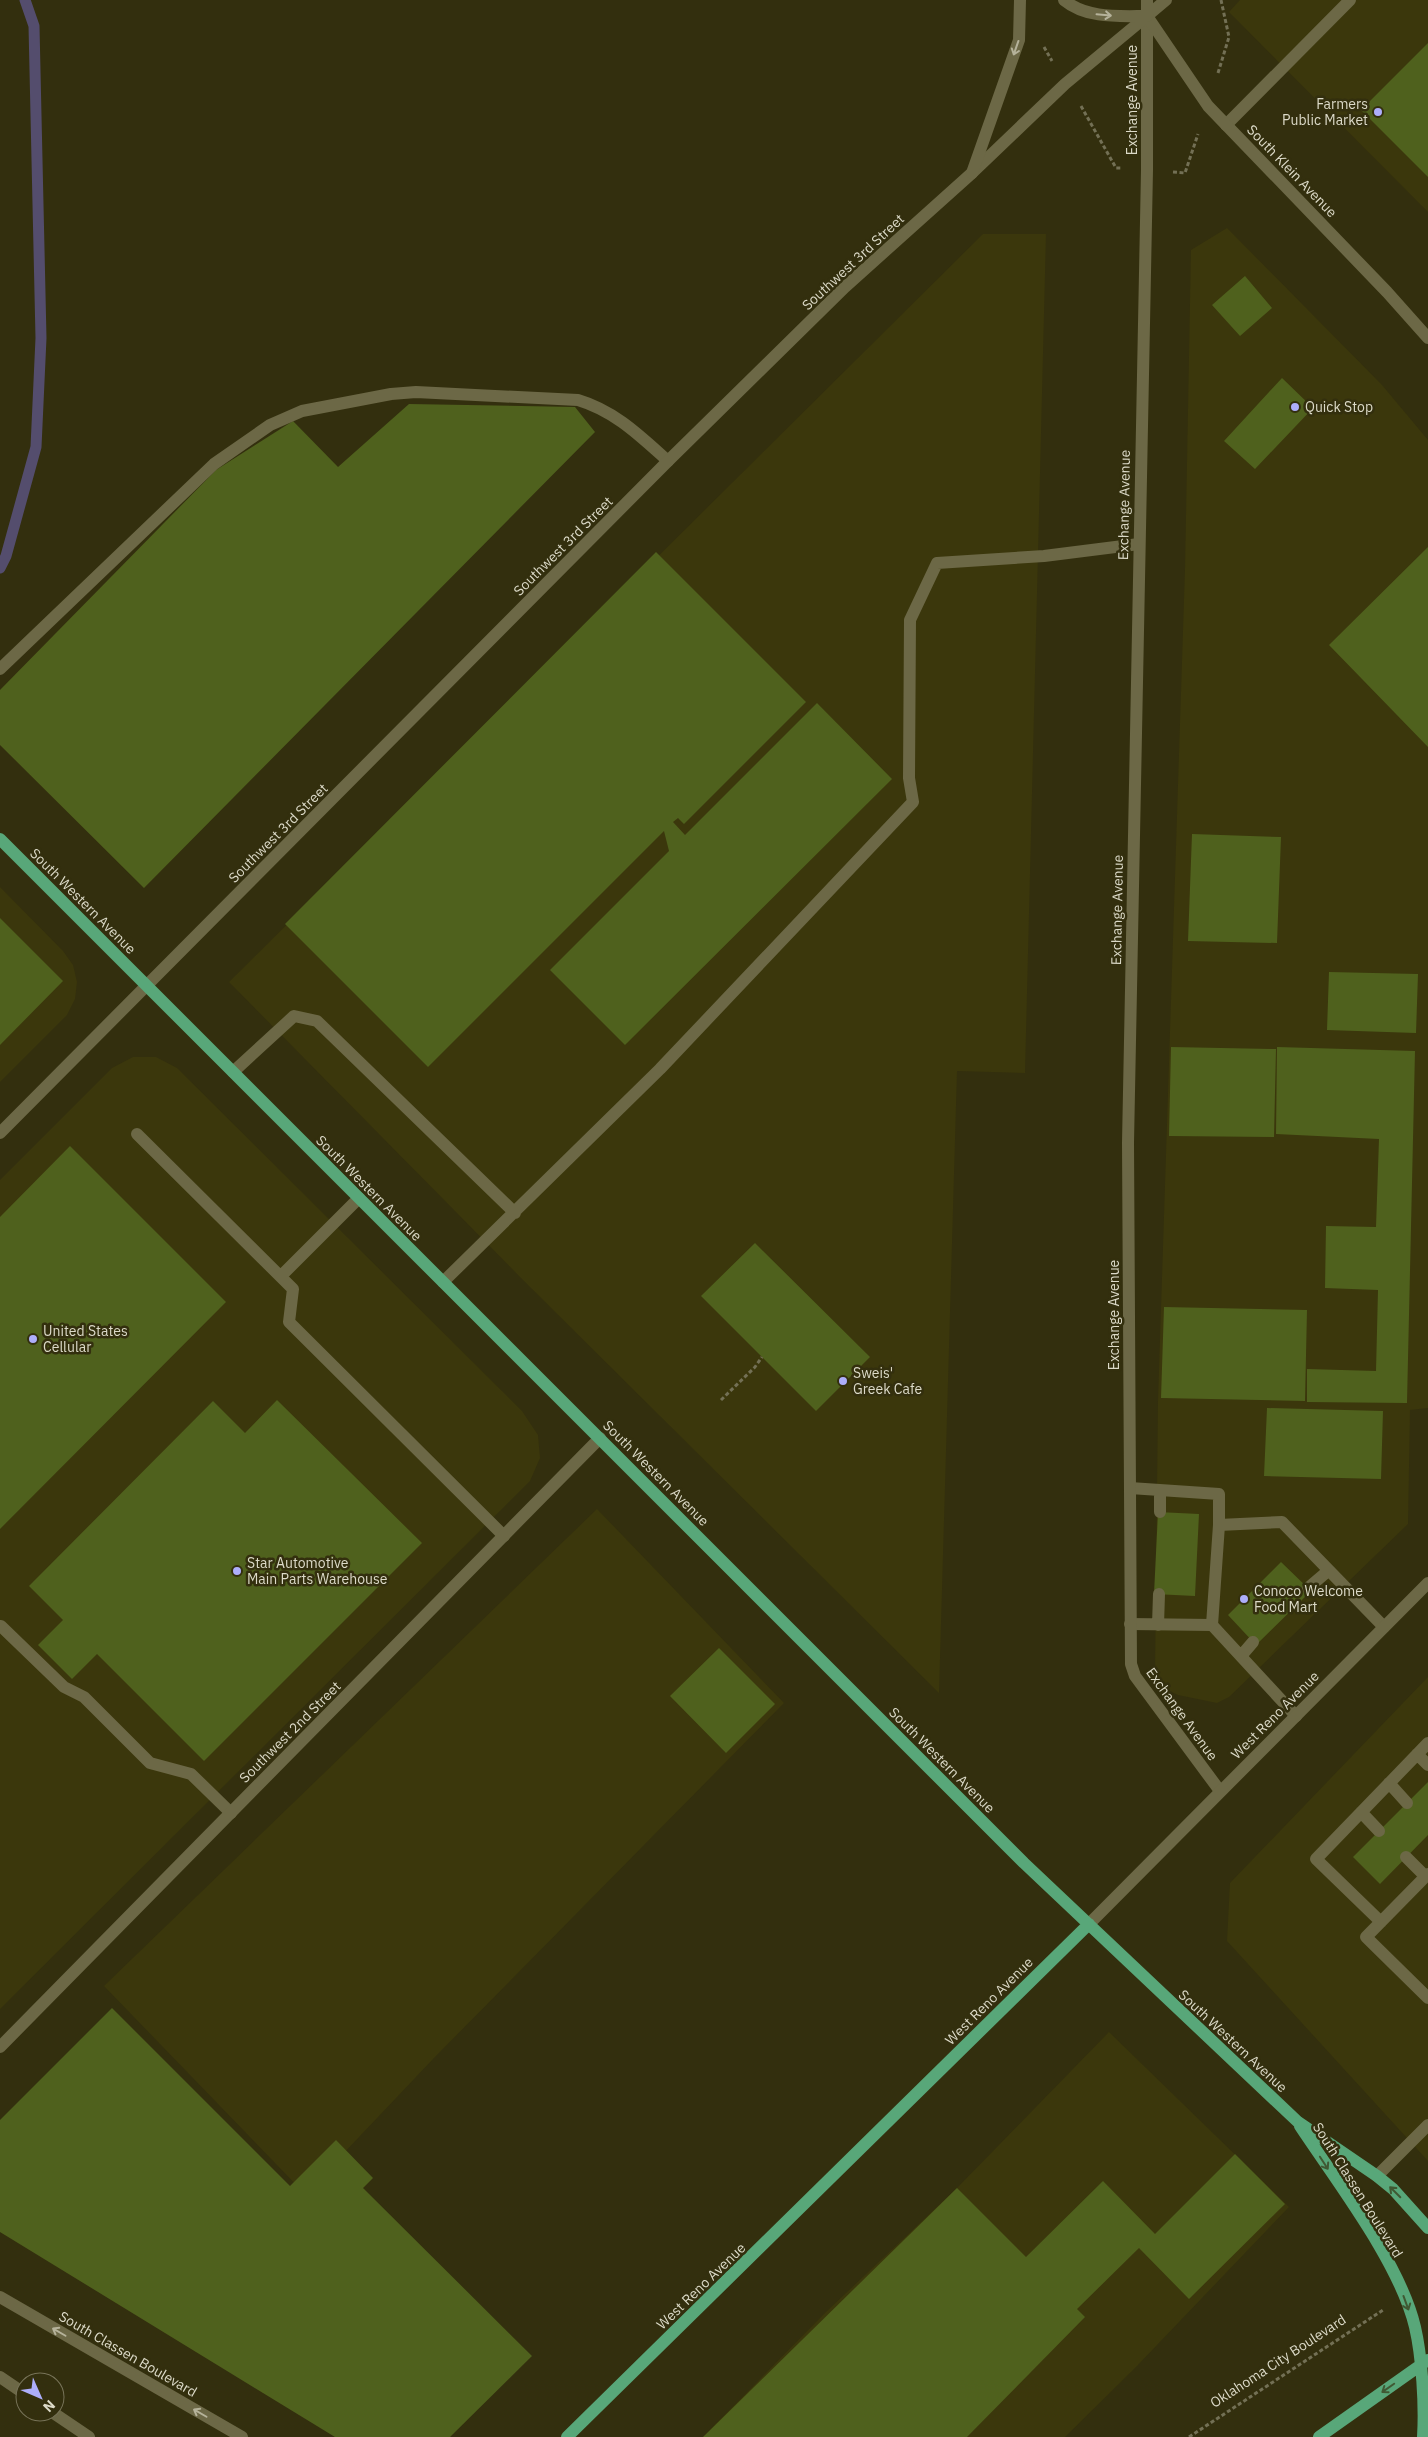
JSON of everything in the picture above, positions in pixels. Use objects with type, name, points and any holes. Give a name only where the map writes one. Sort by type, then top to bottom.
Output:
[{"type":"main road","name":"South Western Avenue","points":[[0,839],[1024,1863],[1298,2122]]},
{"type":"main road","name":"West Reno Avenue","points":[[567,2437],[1088,1924]]},
{"type":"main road","name":"South Classen Boulevard","points":[[1298,2122],[1393,2189],[1428,2228]]},
{"type":"main road","name":"South Classen Boulevard","points":[[1298,2122],[1378,2244],[1402,2291],[1415,2327],[1422,2385],[1423,2437]]},
{"type":"main road","points":[[1318,2437],[1428,2360]]},
{"type":"street","points":[[972,173],[1018,40],[1020,0]]},
{"type":"street","points":[[1064,0],[1070,5],[1100,16],[1147,16]]},
{"type":"street","name":"Exchange Avenue","points":[[1147,0],[1147,170],[1138,544],[1128,1143],[1131,1664],[1134,1676],[1220,1791]]},
{"type":"street","name":"Southwest 3rd Street","points":[[0,1133],[668,462],[845,288],[972,173],[1065,84],[1166,0]]},
{"type":"street","points":[[1226,125],[1350,0]]},
{"type":"street","name":"South Klein Avenue","points":[[1147,16],[1208,106],[1428,338]]},
{"type":"street","points":[[0,669],[214,464],[270,425],[302,412],[390,394],[416,392],[578,400],[596,405],[620,419],[668,462]]},
{"type":"street","points":[[443,1282],[660,1069],[913,802],[909,778],[910,620],[937,563],[1044,556],[1138,544]]},
{"type":"street","points":[[233,1072],[294,1016],[317,1021],[515,1213]]},
{"type":"street","points":[[137,1134],[293,1289],[289,1322],[504,1536]]},
{"type":"street","points":[[281,1276],[359,1198]]},
{"type":"street","name":"Southwest 2nd Street","points":[[0,2047],[600,1438]]},
{"type":"street","points":[[1130,1488],[1219,1494],[1219,1525],[1212,1624],[1296,1716]]},
{"type":"street","points":[[1160,1491],[1160,1512]]},
{"type":"street","points":[[1219,1525],[1282,1522],[1384,1628]]},
{"type":"street","points":[[1308,1588],[1328,1571]]},
{"type":"street","name":"West Reno Avenue","points":[[1088,1924],[1428,1583]]},
{"type":"street","points":[[1158,1594],[1158,1625]]},
{"type":"street","points":[[1130,1624],[1212,1624]]},
{"type":"street","points":[[1,1626],[64,1687],[84,1697],[150,1763],[191,1774],[231,1813]]},
{"type":"street","points":[[1241,1656],[1253,1642]]},
{"type":"street","points":[[1381,1922],[1316,1859],[1428,1743]]},
{"type":"street","points":[[1417,1754],[1428,1765]]},
{"type":"street","points":[[1389,1784],[1407,1803]]},
{"type":"street","points":[[1361,1812],[1379,1831]]},
{"type":"street","points":[[1406,1857],[1427,1876],[1366,1937],[1428,1998]]},
{"type":"street","points":[[1377,2176],[1428,2125]]},
{"type":"street","name":"South Classen Boulevard","points":[[0,2296],[242,2437]]},
{"type":"street","points":[[0,2377],[15,2387]]},
{"type":"street","points":[[65,2421],[90,2437]]},
{"type":"path","points":[[721,1400],[755,1367],[762,1357]]},
{"type":"path","name":"Oklahoma City Boulevard","points":[[1189,2437],[1383,2310]]},
{"type":"shaded area","name":"Farmers Public Market","points":[[1240,0],[1428,0],[1428,212],[1229,12]]},
{"type":"shaded area","points":[[1227,228],[1382,385],[1428,440],[1428,1408],[1410,1410],[1408,1524],[1229,1697],[1217,1703],[1178,1695],[1167,1690],[1155,1673],[1158,1401],[1185,569],[1191,250]]},
{"type":"shaded area","points":[[983,234],[1046,234],[1025,1073],[957,1071],[939,1693],[523,1280],[229,982]]},
{"type":"shaded area","points":[[0,887],[63,951],[73,965],[77,982],[75,999],[67,1015],[0,1082]]},
{"type":"shaded area","points":[[133,1057],[156,1057],[177,1068],[522,1411],[538,1435],[540,1458],[530,1481],[0,2009],[0,1180],[112,1068]]},
{"type":"shaded area","points":[[597,1509],[784,1703],[433,2059],[305,2194],[104,1986]]},
{"type":"shaded area","points":[[1428,1677],[1428,2161],[1227,1941],[1230,1883]]},
{"type":"shaded area","points":[[1109,2032],[1289,2207],[1136,2367],[1065,2437],[703,2437],[826,2312],[957,2188]]},
{"type":"building","points":[[1428,43],[1428,177],[1361,110]]},
{"type":"building","points":[[1245,276],[1272,308],[1240,336],[1212,305]]},
{"type":"building","points":[[1282,378],[1313,408],[1255,469],[1224,441]]},
{"type":"building","points":[[409,404],[575,407],[595,432],[144,888],[0,745],[0,690],[216,470],[293,421],[338,467]]},
{"type":"building","points":[[1428,547],[1428,747],[1329,645]]},
{"type":"building","points":[[656,552],[806,702],[684,824],[678,818],[673,822],[685,835],[817,703],[892,779],[625,1045],[550,970],[669,851],[664,831],[428,1067],[285,924]]},
{"type":"building","points":[[1192,834],[1281,837],[1277,943],[1188,941]]},
{"type":"building","points":[[0,918],[63,981],[0,1045]]},
{"type":"building","points":[[1329,972],[1418,974],[1416,1033],[1327,1030]]},
{"type":"building","points":[[1171,1047],[1276,1049],[1274,1137],[1169,1136]]},
{"type":"building","points":[[1277,1047],[1415,1051],[1407,1403],[1307,1402],[1307,1369],[1376,1371],[1378,1290],[1325,1288],[1326,1226],[1376,1227],[1379,1139],[1276,1134]]},
{"type":"building","points":[[70,1146],[226,1302],[0,1529],[0,1217]]},
{"type":"building","points":[[755,1243],[870,1357],[816,1411],[701,1296]]},
{"type":"building","points":[[1164,1307],[1307,1310],[1305,1401],[1161,1398]]},
{"type":"building","points":[[277,1400],[422,1543],[204,1761],[97,1654],[72,1679],[38,1645],[63,1620],[29,1586],[213,1401],[245,1433]]},
{"type":"building","points":[[1267,1408],[1383,1411],[1381,1479],[1264,1476]]},
{"type":"building","points":[[1158,1512],[1199,1514],[1195,1596],[1154,1594]]},
{"type":"building","points":[[1281,1562],[1311,1591],[1256,1645],[1228,1615]]},
{"type":"building","points":[[719,1648],[775,1704],[726,1753],[670,1696]]},
{"type":"building","points":[[1428,1782],[1428,1835],[1380,1884],[1353,1857]]},
{"type":"building","points":[[112,2008],[290,2186],[336,2140],[373,2178],[363,2188],[532,2356],[450,2437],[335,2437],[0,2232],[0,2120]]},
{"type":"building","points":[[1235,2154],[1285,2204],[1189,2299],[1139,2248],[1077,2309],[1085,2317],[967,2437],[703,2437],[957,2188],[1026,2257],[1103,2181],[1155,2234]]},
{"type":"waterway","points":[[0,568],[6,556],[36,447],[41,338],[34,26],[25,0]]},
{"type":"place","name":"Farmers Public Market","points":[[1378,112]]},
{"type":"place","name":"Quick Stop","points":[[1295,407]]},
{"type":"place","name":"United States Cellular","points":[[33,1339]]},
{"type":"place","name":"Sweis' Greek Cafe","points":[[843,1381]]},
{"type":"place","name":"Star Automotive Main Parts Warehouse","points":[[237,1571]]},
{"type":"place","name":"Conoco Welcome Food Mart","points":[[1244,1599]]}]
